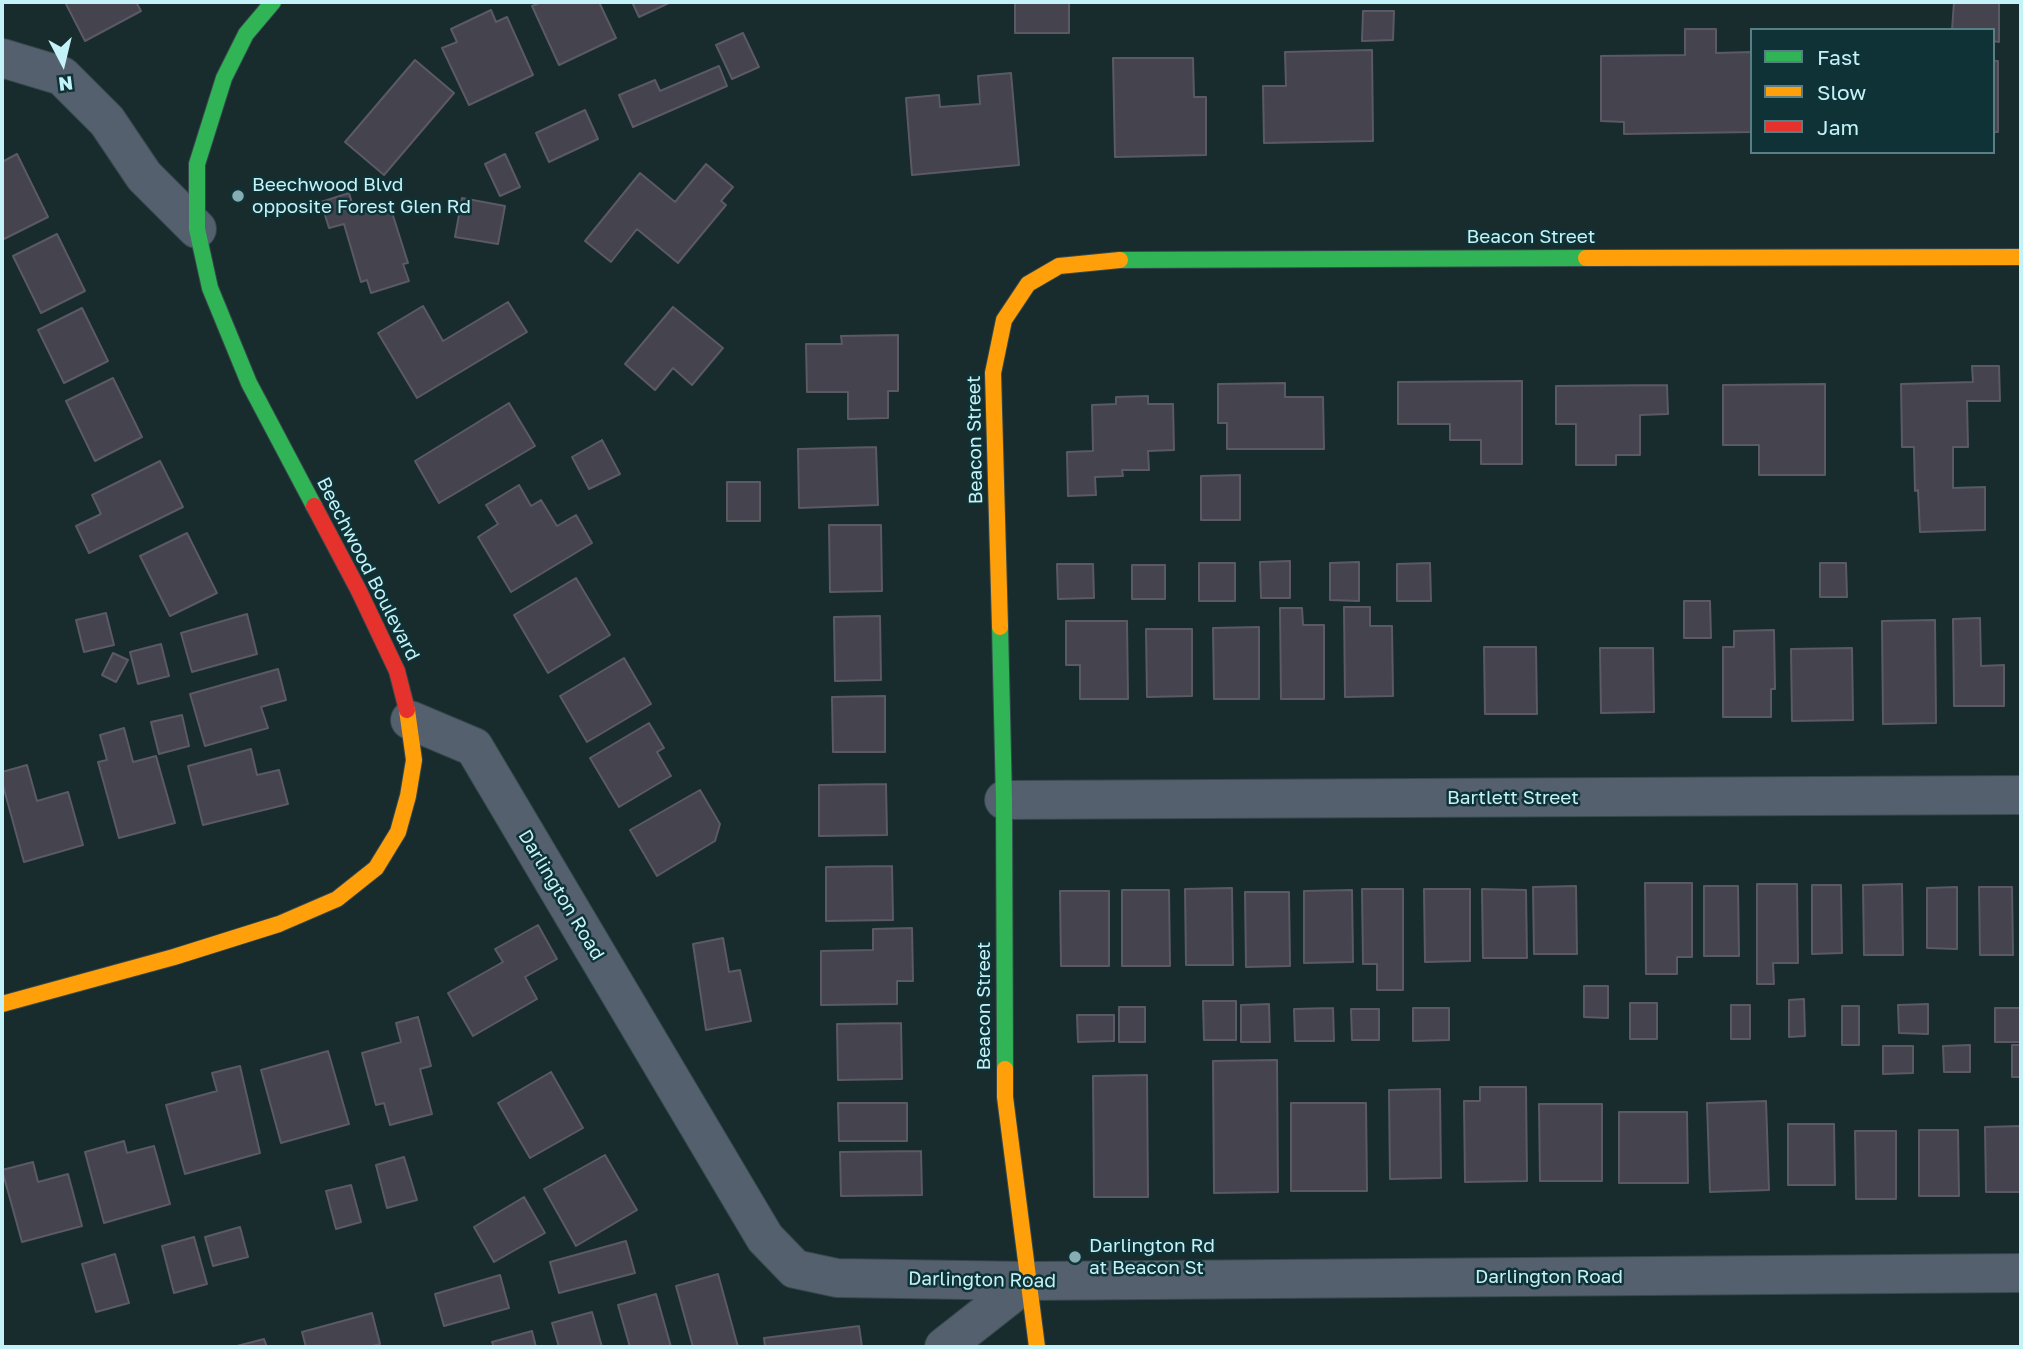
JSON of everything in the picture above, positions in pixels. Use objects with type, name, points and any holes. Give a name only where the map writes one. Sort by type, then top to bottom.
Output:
[{"type":"main road","name":"Beechwood Boulevard","points":[[2,1004],[174,957],[266,928],[337,899],[376,868],[398,832],[408,796],[414,760],[410,720],[397,671],[359,591],[249,383],[210,288],[197,229],[197,164],[220,90],[246,34],[273,2]]},
{"type":"main road","name":"Beacon Street","points":[[1037,1347],[1005,1097],[1004,800],[993,373],[1004,320],[1028,284],[1059,266],[1117,260],[2021,257]]},
{"type":"street","points":[[2,58],[62,76],[107,121],[144,176],[197,229]]},
{"type":"street","name":"Darlington Road","points":[[410,720],[474,747],[765,1238],[795,1269],[837,1278],[1028,1282],[2021,1273]]},
{"type":"street","name":"Bartlett Street","points":[[1004,800],[2021,796]]},
{"type":"street","points":[[944,1347],[1028,1282]]},
{"type":"building","points":[[65,2],[136,2],[141,11],[85,41]]},
{"type":"building","points":[[542,2],[599,2],[616,38],[559,65],[532,6]]},
{"type":"building","points":[[632,2],[671,2],[639,17]]},
{"type":"building","points":[[1015,2],[1069,2],[1069,33],[1015,33]]},
{"type":"building","points":[[1954,2],[1999,2],[1999,42],[1995,41],[1995,28],[1952,28]]},
{"type":"building","points":[[491,10],[496,22],[507,17],[533,75],[469,105],[442,48],[457,42],[451,29]]},
{"type":"building","points":[[1363,11],[1394,11],[1393,40],[1362,41]]},
{"type":"building","points":[[1685,29],[1716,29],[1716,53],[1750,52],[1750,132],[1624,134],[1624,122],[1601,121],[1601,56],[1685,55]]},
{"type":"building","points":[[743,33],[759,67],[732,79],[716,45]]},
{"type":"building","points":[[1372,50],[1373,141],[1264,143],[1263,86],[1286,86],[1285,52]]},
{"type":"building","points":[[1113,58],[1193,58],[1194,97],[1206,97],[1206,155],[1115,157]]},
{"type":"building","points":[[415,60],[454,93],[384,175],[345,142]]},
{"type":"building","points":[[1995,61],[1998,61],[1998,132],[1995,132]]},
{"type":"building","points":[[719,66],[727,86],[633,127],[619,95],[655,80],[660,91]]},
{"type":"building","points":[[1011,73],[1019,165],[912,175],[906,98],[939,95],[940,107],[980,104],[978,76]]},
{"type":"building","points":[[585,110],[598,139],[549,162],[536,133]]},
{"type":"building","points":[[17,154],[48,217],[2,240],[2,162]]},
{"type":"building","points":[[505,154],[520,187],[500,196],[485,164]]},
{"type":"building","points":[[706,164],[733,187],[721,201],[726,205],[678,263],[637,229],[611,262],[585,241],[640,173],[675,202]]},
{"type":"building","points":[[349,193],[355,213],[389,203],[408,263],[403,264],[409,281],[371,293],[367,280],[361,282],[344,224],[329,228],[321,202]]},
{"type":"building","points":[[462,198],[505,206],[498,244],[455,237]]},
{"type":"building","points":[[57,234],[85,291],[41,313],[13,256]]},
{"type":"building","points":[[508,302],[527,332],[417,398],[378,333],[423,306],[443,341]]},
{"type":"building","points":[[673,307],[723,348],[692,385],[673,368],[655,390],[625,364]]},
{"type":"building","points":[[82,308],[108,361],[64,383],[38,330]]},
{"type":"building","points":[[898,335],[898,391],[888,391],[888,418],[848,419],[848,392],[807,392],[806,344],[842,344],[841,336]]},
{"type":"building","points":[[1972,366],[1999,366],[2000,401],[1967,401],[1968,447],[1953,447],[1953,488],[1985,487],[1985,530],[1920,532],[1918,490],[1915,491],[1914,447],[1902,447],[1901,384],[1973,382]]},
{"type":"building","points":[[113,378],[142,437],[95,461],[66,401]]},
{"type":"building","points":[[1522,381],[1522,464],[1481,464],[1481,440],[1450,440],[1450,424],[1398,424],[1398,382]]},
{"type":"building","points":[[1285,383],[1285,397],[1323,397],[1324,449],[1227,449],[1227,423],[1218,423],[1218,384]]},
{"type":"building","points":[[1825,384],[1825,475],[1759,475],[1759,445],[1723,445],[1723,385]]},
{"type":"building","points":[[1667,385],[1668,414],[1640,415],[1640,455],[1616,455],[1616,465],[1576,465],[1576,424],[1556,424],[1556,386]]},
{"type":"building","points":[[1148,396],[1148,404],[1173,404],[1174,450],[1148,451],[1149,470],[1122,470],[1123,476],[1095,477],[1096,495],[1068,496],[1067,452],[1093,451],[1092,405],[1116,404],[1116,397]]},
{"type":"building","points":[[509,403],[535,446],[439,503],[415,461]]},
{"type":"building","points":[[602,440],[620,474],[589,489],[572,457]]},
{"type":"building","points":[[876,447],[878,505],[799,508],[798,449]]},
{"type":"building","points":[[160,461],[183,507],[89,553],[76,526],[101,514],[92,495]]},
{"type":"building","points":[[1240,475],[1240,520],[1201,520],[1201,476]]},
{"type":"building","points":[[727,482],[760,482],[760,521],[727,521]]},
{"type":"building","points":[[519,485],[531,506],[541,500],[557,526],[576,515],[592,543],[511,592],[478,537],[498,524],[486,505]]},
{"type":"building","points":[[829,525],[881,525],[882,591],[830,592]]},
{"type":"building","points":[[187,533],[217,593],[170,616],[140,556]]},
{"type":"building","points":[[1290,561],[1290,598],[1261,598],[1260,562]]},
{"type":"building","points":[[1359,562],[1359,601],[1330,600],[1330,563]]},
{"type":"building","points":[[1199,563],[1235,563],[1235,601],[1199,601]]},
{"type":"building","points":[[1430,563],[1431,601],[1397,601],[1397,564]]},
{"type":"building","points":[[1820,563],[1846,563],[1847,597],[1820,597]]},
{"type":"building","points":[[1057,564],[1093,564],[1094,598],[1058,599]]},
{"type":"building","points":[[1132,565],[1165,565],[1165,599],[1132,599]]},
{"type":"building","points":[[576,578],[610,635],[548,673],[514,615]]},
{"type":"building","points":[[1684,601],[1710,601],[1711,638],[1684,638]]},
{"type":"building","points":[[1344,607],[1370,607],[1370,626],[1392,626],[1393,696],[1345,697]]},
{"type":"building","points":[[1280,608],[1302,608],[1303,625],[1324,625],[1324,699],[1281,699]]},
{"type":"building","points":[[106,613],[114,645],[84,652],[76,620]]},
{"type":"building","points":[[247,614],[257,654],[192,672],[181,633]]},
{"type":"building","points":[[880,616],[881,680],[835,681],[834,617]]},
{"type":"building","points":[[1980,618],[1981,666],[2004,665],[2004,706],[1954,706],[1953,619]]},
{"type":"building","points":[[1935,620],[1936,723],[1883,724],[1882,621]]},
{"type":"building","points":[[1066,621],[1127,621],[1128,699],[1080,699],[1080,665],[1066,665]]},
{"type":"building","points":[[1259,627],[1259,699],[1214,699],[1213,628]]},
{"type":"building","points":[[1146,629],[1192,629],[1192,696],[1147,697]]},
{"type":"building","points":[[1774,630],[1775,689],[1771,689],[1771,717],[1723,717],[1723,647],[1734,647],[1734,631]]},
{"type":"building","points":[[161,644],[169,676],[138,684],[130,652]]},
{"type":"building","points":[[1484,647],[1536,647],[1537,714],[1485,714]]},
{"type":"building","points":[[1600,648],[1653,648],[1654,712],[1601,713]]},
{"type":"building","points":[[1852,648],[1853,720],[1792,721],[1791,649]]},
{"type":"building","points":[[113,653],[128,660],[116,682],[102,675]]},
{"type":"building","points":[[624,658],[651,704],[587,742],[560,696]]},
{"type":"building","points":[[278,669],[286,700],[261,707],[268,728],[205,746],[190,694]]},
{"type":"building","points":[[885,696],[885,752],[833,752],[832,697]]},
{"type":"building","points":[[182,715],[189,746],[159,754],[151,722]]},
{"type":"building","points":[[649,723],[664,748],[657,752],[671,776],[619,807],[590,758]]},
{"type":"building","points":[[124,728],[133,762],[156,756],[175,823],[119,838],[98,762],[107,760],[100,735]]},
{"type":"building","points":[[251,749],[257,775],[279,770],[288,804],[203,825],[188,766]]},
{"type":"building","points":[[27,765],[37,801],[68,792],[83,845],[24,862],[2,782],[2,772]]},
{"type":"building","points":[[886,784],[887,835],[819,836],[819,785]]},
{"type":"building","points":[[700,790],[720,824],[715,841],[657,876],[630,830]]},
{"type":"building","points":[[892,866],[893,920],[826,921],[826,867]]},
{"type":"building","points":[[1645,883],[1692,883],[1692,957],[1677,957],[1677,974],[1646,974]]},
{"type":"building","points":[[1757,884],[1797,884],[1798,963],[1773,963],[1774,984],[1757,984]]},
{"type":"building","points":[[1902,884],[1903,955],[1864,955],[1863,885]]},
{"type":"building","points":[[1812,885],[1841,885],[1842,953],[1812,954]]},
{"type":"building","points":[[1576,886],[1577,954],[1534,954],[1533,887]]},
{"type":"building","points":[[1704,886],[1738,886],[1739,956],[1704,956]]},
{"type":"building","points":[[1957,887],[1957,949],[1927,948],[1927,888]]},
{"type":"building","points":[[1979,887],[2012,887],[2013,955],[1980,955]]},
{"type":"building","points":[[1232,888],[1233,965],[1186,965],[1185,889]]},
{"type":"building","points":[[1362,889],[1403,889],[1403,990],[1377,990],[1377,964],[1363,964]]},
{"type":"building","points":[[1424,889],[1470,889],[1470,961],[1425,962]]},
{"type":"building","points":[[1482,889],[1526,890],[1527,958],[1483,958]]},
{"type":"building","points":[[1122,890],[1169,890],[1170,966],[1122,966]]},
{"type":"building","points":[[1352,890],[1353,962],[1304,963],[1304,891]]},
{"type":"building","points":[[1060,891],[1109,891],[1109,966],[1061,966]]},
{"type":"building","points":[[1245,892],[1289,892],[1290,966],[1246,967]]},
{"type":"building","points":[[538,925],[557,959],[525,977],[537,999],[473,1036],[448,993],[503,962],[495,949]]},
{"type":"building","points":[[912,928],[913,981],[897,981],[897,1004],[821,1005],[821,951],[873,950],[873,929]]},
{"type":"building","points":[[723,938],[729,972],[740,970],[751,1021],[706,1030],[693,944]]},
{"type":"building","points":[[1584,986],[1608,986],[1608,1018],[1584,1017]]},
{"type":"building","points":[[1804,999],[1805,1036],[1789,1037],[1789,1000]]},
{"type":"building","points":[[1203,1001],[1236,1001],[1236,1040],[1204,1040]]},
{"type":"building","points":[[1630,1003],[1657,1003],[1657,1039],[1630,1039]]},
{"type":"building","points":[[1269,1004],[1270,1042],[1241,1042],[1241,1005]]},
{"type":"building","points":[[1928,1004],[1928,1034],[1899,1033],[1898,1005]]},
{"type":"building","points":[[1731,1005],[1750,1005],[1750,1039],[1731,1039]]},
{"type":"building","points":[[1842,1006],[1859,1006],[1859,1045],[1842,1045]]},
{"type":"building","points":[[1119,1007],[1145,1007],[1145,1042],[1119,1042]]},
{"type":"building","points":[[1333,1008],[1334,1041],[1295,1041],[1294,1009]]},
{"type":"building","points":[[1413,1008],[1449,1008],[1449,1040],[1413,1041]]},
{"type":"building","points":[[1995,1008],[2021,1008],[2021,1042],[1995,1042]]},
{"type":"building","points":[[1351,1009],[1379,1009],[1379,1040],[1352,1040]]},
{"type":"building","points":[[1077,1015],[1114,1015],[1114,1041],[1078,1042]]},
{"type":"building","points":[[418,1017],[431,1066],[420,1069],[432,1114],[390,1125],[384,1103],[376,1105],[362,1053],[401,1042],[396,1023]]},
{"type":"building","points":[[901,1023],[902,1079],[838,1080],[837,1024]]},
{"type":"building","points":[[1970,1045],[1970,1072],[1944,1072],[1943,1046]]},
{"type":"building","points":[[2012,1045],[2021,1045],[2021,1077],[2012,1077]]},
{"type":"building","points":[[1883,1046],[1913,1046],[1913,1073],[1883,1074]]},
{"type":"building","points":[[328,1051],[349,1124],[281,1143],[261,1070]]},
{"type":"building","points":[[1277,1060],[1278,1192],[1214,1193],[1213,1061]]},
{"type":"building","points":[[240,1066],[260,1153],[185,1174],[166,1105],[217,1091],[212,1073]]},
{"type":"building","points":[[551,1072],[583,1128],[530,1158],[498,1103]]},
{"type":"building","points":[[1147,1075],[1148,1197],[1094,1197],[1093,1076]]},
{"type":"building","points":[[1480,1087],[1526,1087],[1527,1181],[1465,1182],[1464,1101],[1480,1101]]},
{"type":"building","points":[[1440,1089],[1441,1178],[1390,1179],[1389,1090]]},
{"type":"building","points":[[1766,1101],[1769,1190],[1710,1192],[1707,1103]]},
{"type":"building","points":[[838,1103],[907,1103],[907,1141],[839,1141]]},
{"type":"building","points":[[1291,1103],[1366,1103],[1367,1191],[1291,1191]]},
{"type":"building","points":[[1539,1104],[1602,1104],[1602,1181],[1540,1181]]},
{"type":"building","points":[[1619,1112],[1687,1112],[1688,1183],[1619,1183]]},
{"type":"building","points":[[1788,1124],[1834,1124],[1835,1185],[1788,1185]]},
{"type":"building","points":[[2021,1126],[2021,1192],[1986,1192],[1985,1127]]},
{"type":"building","points":[[1919,1130],[1958,1130],[1959,1196],[1919,1196]]},
{"type":"building","points":[[1855,1131],[1896,1131],[1896,1199],[1856,1199]]},
{"type":"building","points":[[124,1141],[127,1153],[154,1146],[170,1204],[104,1223],[85,1152]]},
{"type":"building","points":[[921,1151],[922,1195],[841,1196],[840,1152]]},
{"type":"building","points":[[605,1155],[637,1210],[576,1246],[544,1189]]},
{"type":"building","points":[[404,1157],[417,1200],[387,1208],[376,1165]]},
{"type":"building","points":[[33,1162],[38,1182],[68,1174],[82,1226],[22,1242],[2,1170]]},
{"type":"building","points":[[351,1185],[361,1222],[336,1229],[326,1191]]},
{"type":"building","points":[[524,1197],[545,1233],[494,1262],[474,1227]]},
{"type":"building","points":[[240,1227],[248,1257],[213,1266],[205,1237]]},
{"type":"building","points":[[194,1237],[207,1284],[174,1293],[162,1246]]},
{"type":"building","points":[[626,1241],[635,1273],[559,1293],[550,1262]]},
{"type":"building","points":[[115,1254],[129,1303],[96,1312],[82,1264]]},
{"type":"building","points":[[718,1274],[738,1347],[693,1347],[676,1286]]},
{"type":"building","points":[[500,1275],[509,1308],[444,1326],[435,1294]]},
{"type":"building","points":[[656,1294],[671,1347],[630,1347],[618,1305]]},
{"type":"building","points":[[592,1312],[602,1347],[559,1347],[552,1323]]},
{"type":"building","points":[[372,1313],[380,1344],[369,1347],[306,1347],[302,1332]]},
{"type":"building","points":[[859,1326],[862,1347],[765,1347],[764,1338]]},
{"type":"building","points":[[532,1331],[536,1347],[494,1347],[492,1342]]},
{"type":"building","points":[[264,1339],[267,1347],[233,1347]]},
{"type":"traffic: fast","points":[[273,2],[246,34],[224,78],[197,164],[197,229],[210,288],[249,383],[314,506]]},
{"type":"traffic: fast","points":[[1120,260],[1586,258]]},
{"type":"traffic: fast","points":[[1000,627],[1005,1069]]},
{"type":"traffic: slow","points":[[1586,258],[2021,257]]},
{"type":"traffic: slow","points":[[1000,627],[993,373],[1004,320],[1028,284],[1059,266],[1120,260]]},
{"type":"traffic: slow","points":[[2,1004],[174,957],[279,924],[337,899],[376,868],[398,832],[414,760],[407,710]]},
{"type":"traffic: slow","points":[[1005,1069],[1005,1097],[1037,1347]]},
{"type":"traffic: jam","points":[[314,506],[397,671],[407,710]]},
{"type":"place","name":"Beechwood Blvd opposite Forest Glen Rd","points":[[238,196]]},
{"type":"place","name":"Darlington Rd at Beacon St","points":[[1075,1257]]}]
